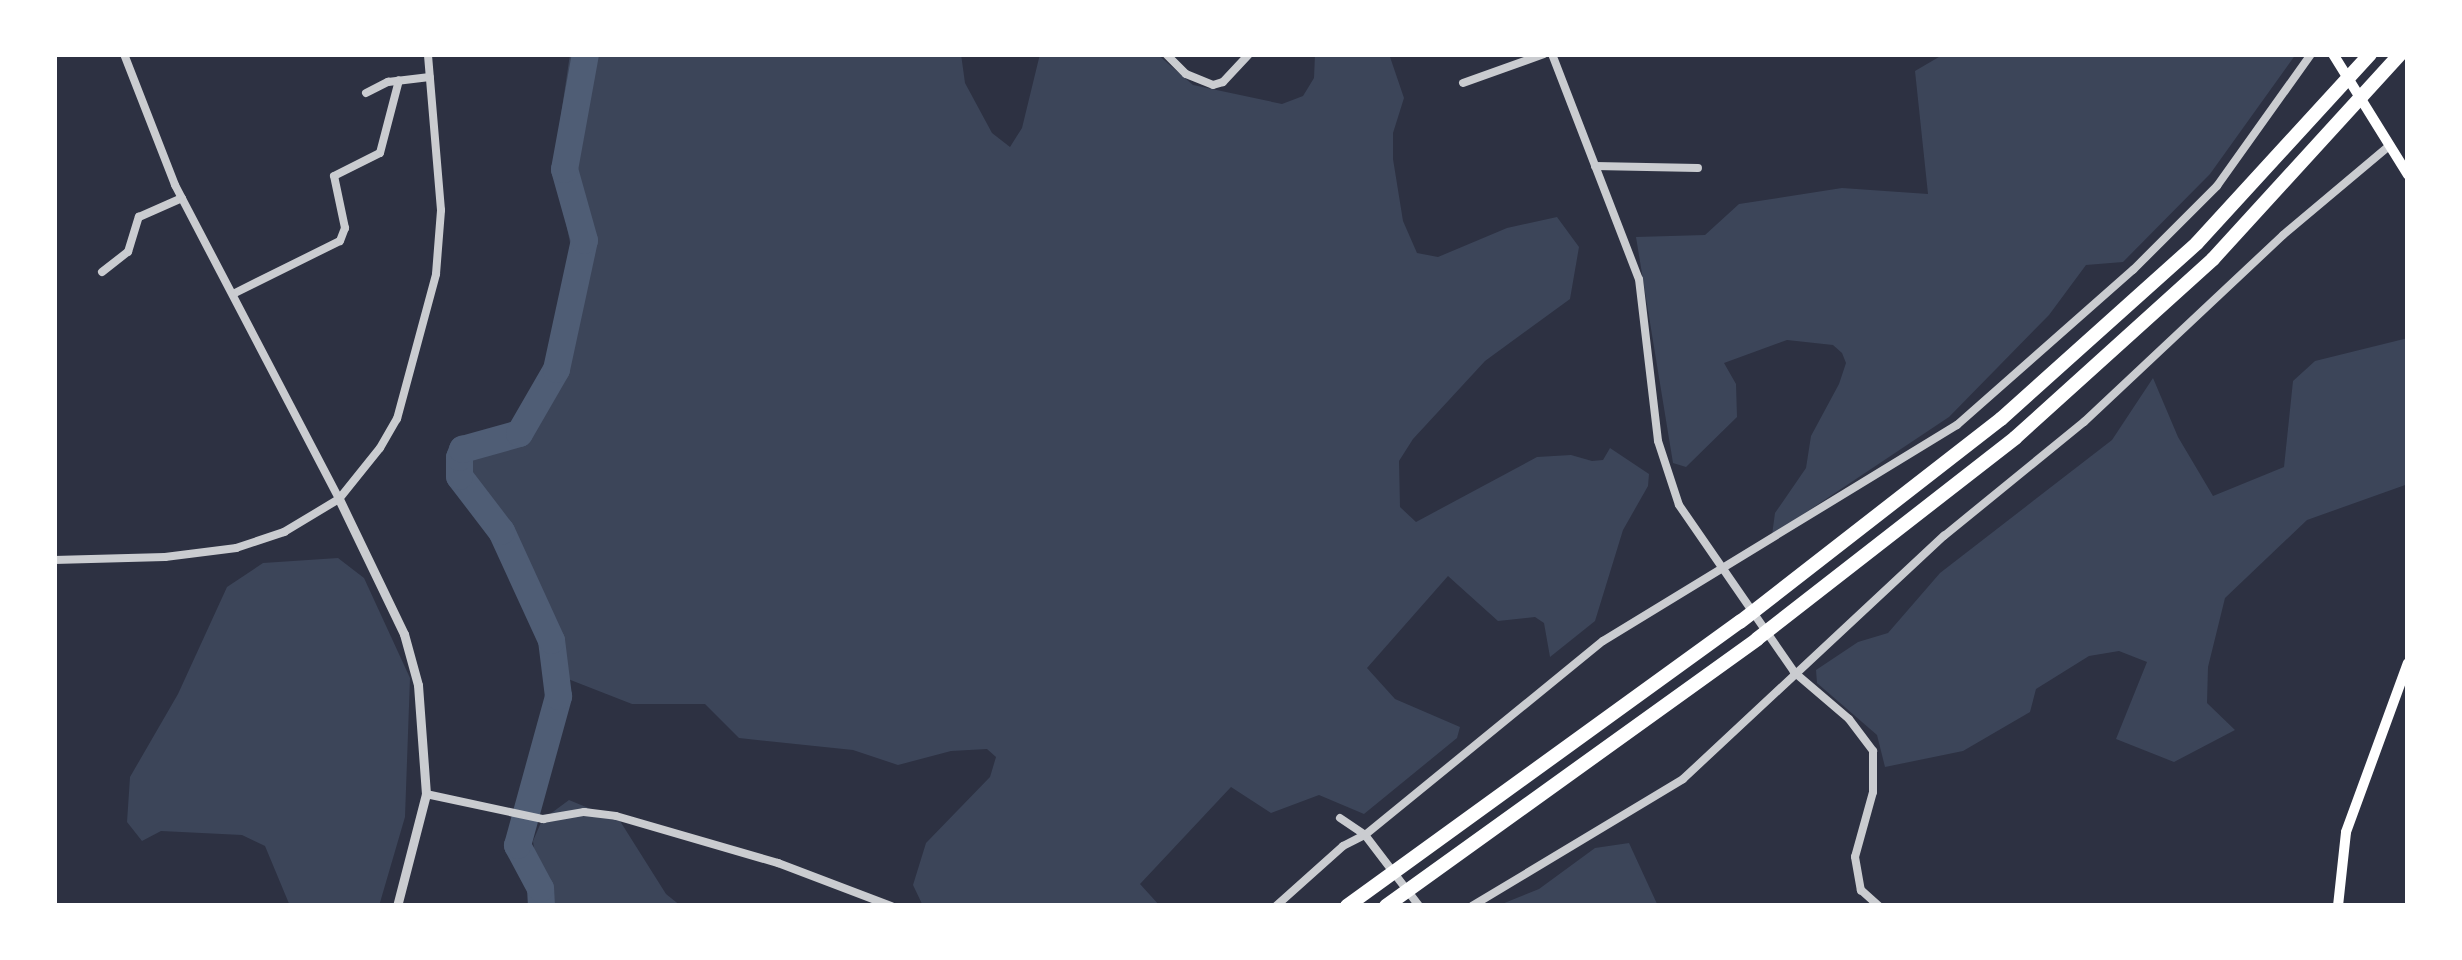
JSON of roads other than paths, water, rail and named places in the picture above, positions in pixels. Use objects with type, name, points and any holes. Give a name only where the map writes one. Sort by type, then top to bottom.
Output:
[{"type":"highway","points":[[1347,906],[1740,622],[2001,419],[2197,243],[2370,54]]},
{"type":"highway","points":[[1386,906],[1757,639],[2015,437],[2213,259],[2289,182],[2400,54]]},
{"type":"main road","points":[[2333,54],[2408,175]]},
{"type":"main road","points":[[2338,906],[2346,832],[2408,663]]},
{"type":"street","points":[[124,54],[182,198],[339,499],[412,658],[426,794],[397,906]]},
{"type":"street","points":[[54,560],[236,548],[284,532],[339,499],[397,419],[436,274],[441,210],[428,54]]},
{"type":"street","points":[[1166,54],[1186,74],[1213,85],[1223,82],[1249,54]]},
{"type":"street","points":[[1462,83],[1548,54],[1639,279],[1663,464],[1693,531],[1794,671],[1850,718],[1873,751],[1873,792],[1855,857],[1861,890],[1879,906]]},
{"type":"street","points":[[1276,906],[1343,845],[1365,835],[1589,652],[1957,425],[2133,270],[2217,186],[2311,54]]},
{"type":"street","points":[[366,93],[399,80],[430,77]]},
{"type":"street","points":[[233,294],[340,241],[345,228],[334,176],[380,153],[399,80]]},
{"type":"street","points":[[1472,906],[1683,779],[1794,671],[2006,482],[2114,395],[2283,236],[2388,147]]},
{"type":"street","points":[[1595,166],[1699,167]]},
{"type":"street","points":[[102,272],[128,252],[140,217],[182,198]]},
{"type":"street","points":[[426,794],[543,819],[584,812],[616,816],[778,862],[890,906]]},
{"type":"street","points":[[1340,818],[1365,835],[1419,906]]},
{"type":"waterway","points":[[541,906],[540,888],[517,845],[558,696],[551,640],[501,531],[459,476],[459,457],[462,449],[519,433],[556,369],[584,240],[564,169],[585,54]]}]
